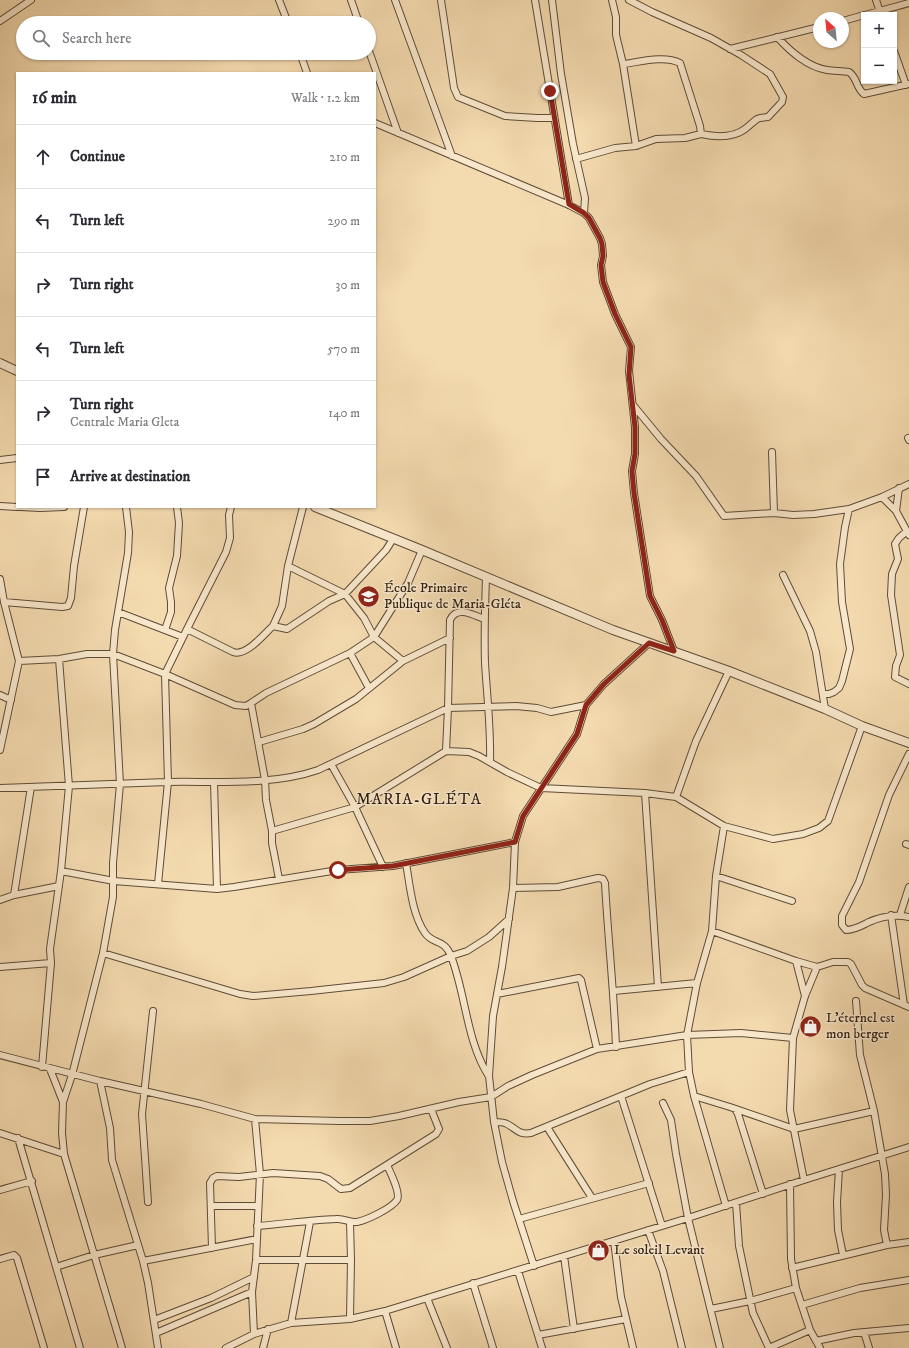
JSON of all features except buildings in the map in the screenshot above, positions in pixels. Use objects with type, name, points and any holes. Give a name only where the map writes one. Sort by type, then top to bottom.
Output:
[{"type":"street","points":[[0,21],[31,0]]},
{"type":"street","points":[[279,0],[285,16]]},
{"type":"street","points":[[351,0],[357,16]]},
{"type":"street","points":[[395,0],[452,156]]},
{"type":"street","points":[[441,0],[454,88],[458,98],[505,116],[554,118]]},
{"type":"street","points":[[535,0],[569,204]]},
{"type":"street","points":[[552,0],[561,74],[576,159],[585,198],[584,213]]},
{"type":"street","points":[[612,0],[616,17],[616,35],[636,146]]},
{"type":"street","points":[[576,159],[616,148],[636,146],[656,139],[680,139],[701,134],[711,136],[732,135],[739,133],[757,119],[768,117],[783,100],[783,97],[770,74],[711,38],[652,12],[629,0]]},
{"type":"street","points":[[876,0],[881,12]]},
{"type":"street","points":[[884,12],[909,3]]},
{"type":"street","points":[[849,19],[861,16]]},
{"type":"street","points":[[730,49],[813,28]]},
{"type":"street","points":[[777,37],[791,53],[813,66],[825,70],[849,72],[855,77],[858,88],[864,94],[908,85],[897,58]]},
{"type":"street","points":[[622,64],[662,59],[674,60],[680,63],[698,119],[701,134]]},
{"type":"street","points":[[302,60],[307,72]]},
{"type":"street","points":[[372,60],[398,133]]},
{"type":"street","points":[[376,123],[569,204],[584,213],[593,224],[602,244],[603,256],[601,265],[603,282],[618,320],[631,347],[629,371],[635,433],[635,454],[632,471],[634,493],[650,596],[662,620],[674,651]]},
{"type":"street","points":[[0,363],[16,371]]},
{"type":"street","points":[[633,405],[661,439],[696,476],[724,516],[774,513],[793,515],[849,509],[882,497],[909,484]]},
{"type":"street","points":[[772,452],[774,513]]},
{"type":"street","points":[[0,460],[16,458]]},
{"type":"street","points":[[896,511],[899,488]]},
{"type":"street","points":[[882,497],[896,511],[908,533],[899,538],[895,544],[898,559],[892,570],[891,586],[900,655],[896,666],[895,677],[909,684]]},
{"type":"street","points":[[0,506],[16,507]]},
{"type":"street","points":[[4,602],[62,607],[68,606],[71,598],[74,566],[84,508]]},
{"type":"street","points":[[122,1348],[64,1154],[62,1133],[63,1102],[72,1075],[110,920],[120,784],[113,654],[118,612],[128,553],[129,532],[126,508]]},
{"type":"street","points":[[165,630],[171,607],[169,588],[177,556],[179,523],[177,508]]},
{"type":"street","points":[[158,884],[168,782],[165,674],[228,545],[230,538],[230,508]]},
{"type":"street","points":[[186,629],[237,654],[248,649],[273,626],[282,606],[288,566],[303,508]]},
{"type":"street","points":[[317,508],[613,630],[674,651],[825,708],[862,726],[909,743]]},
{"type":"street","points":[[823,694],[829,694],[839,688],[842,682],[850,649],[842,602],[840,564],[849,509]]},
{"type":"street","points":[[273,626],[287,629],[329,601],[345,594],[386,550],[393,540]]},
{"type":"street","points":[[19,661],[59,659],[87,654],[113,654],[165,674],[235,705],[246,706],[266,693],[350,653],[374,637],[408,583],[422,550]]},
{"type":"street","points":[[288,566],[345,594],[364,618],[374,637],[403,661]]},
{"type":"street","points":[[783,575],[810,631],[816,652],[825,708]]},
{"type":"street","points":[[486,577],[484,619],[485,664],[491,738],[490,762]]},
{"type":"street","points":[[0,581],[19,661],[0,750]]},
{"type":"street","points":[[118,612],[183,637]]},
{"type":"street","points":[[446,751],[450,620],[458,612],[465,612],[484,619]]},
{"type":"street","points":[[259,742],[298,731],[314,724],[349,704],[403,661],[450,638]]},
{"type":"street","points":[[534,1266],[502,1162],[494,1122],[489,1076],[491,1034],[496,994],[502,967],[513,888],[515,842],[523,816],[577,734],[586,705],[604,684],[649,643]]},
{"type":"street","points":[[350,653],[369,688]]},
{"type":"street","points":[[42,1067],[51,964],[50,949],[61,872],[69,786],[59,659]]},
{"type":"street","points":[[676,796],[696,741],[728,671]]},
{"type":"street","points":[[0,696],[11,700]]},
{"type":"street","points":[[251,703],[259,742],[265,780],[266,800],[272,830],[272,843],[279,879]]},
{"type":"street","points":[[0,788],[265,780],[301,776],[331,764],[448,708],[516,706],[537,708],[551,712],[586,705]]},
{"type":"street","points":[[272,830],[355,807],[446,751],[469,752],[480,756],[507,772],[541,788],[646,793],[676,796],[724,826],[773,839],[803,834],[824,825],[828,821],[862,726]]},
{"type":"street","points":[[909,754],[889,795],[859,882],[842,916],[842,925],[846,930],[853,930],[891,915],[909,917]]},
{"type":"street","points":[[331,764],[355,807],[383,867]]},
{"type":"street","points":[[214,782],[217,889]]},
{"type":"street","points":[[14,895],[31,787]]},
{"type":"street","points":[[646,793],[658,987]]},
{"type":"street","points":[[724,826],[716,876],[712,931],[697,983],[687,1035],[689,1072],[694,1096],[726,1206]]},
{"type":"street","points":[[61,872],[114,881],[217,889],[234,888],[338,870],[383,867],[515,842]]},
{"type":"street","points":[[406,863],[415,911],[420,924],[425,934],[429,938],[444,944],[451,956],[481,1062],[489,1076]]},
{"type":"street","points":[[716,876],[792,901]]},
{"type":"street","points":[[513,888],[558,887],[598,878],[603,879],[605,883],[611,972],[614,991],[616,1047]]},
{"type":"street","points":[[0,900],[14,895],[59,886]]},
{"type":"street","points":[[900,915],[909,887]]},
{"type":"street","points":[[891,915],[907,1006]]},
{"type":"street","points":[[103,953],[240,994],[253,996],[384,983],[404,977],[451,956],[467,951],[479,944],[509,919]]},
{"type":"street","points":[[712,931],[796,961],[817,966],[833,962],[848,962],[851,964],[865,988],[907,1006]]},
{"type":"street","points":[[796,961],[805,996]]},
{"type":"street","points":[[0,967],[51,964]]},
{"type":"street","points":[[804,1180],[790,1103],[794,1038],[805,996],[817,966]]},
{"type":"street","points":[[496,994],[579,978],[581,980],[597,1049]]},
{"type":"street","points":[[614,991],[697,983]]},
{"type":"street","points":[[856,1001],[860,1055],[874,1111],[882,1155],[886,1195],[884,1230],[887,1245]]},
{"type":"street","points":[[148,1202],[142,1114],[153,1011]]},
{"type":"street","points":[[0,1056],[100,1082],[201,1104],[255,1119],[339,1121],[370,1120],[399,1116],[491,1097],[508,1086],[532,1075],[597,1049],[687,1035],[741,1033],[794,1038]]},
{"type":"street","points":[[50,1069],[63,1102]]},
{"type":"street","points":[[494,1122],[507,1124],[520,1133],[531,1133],[668,1077],[689,1072]]},
{"type":"street","points":[[100,1082],[110,1128],[112,1160],[143,1261],[158,1348]]},
{"type":"street","points":[[621,1096],[662,1226]]},
{"type":"street","points":[[694,1096],[794,1129],[874,1111]]},
{"type":"street","points":[[663,1103],[671,1120],[688,1218],[720,1348]]},
{"type":"street","points":[[212,1248],[210,1182],[213,1178],[217,1176],[239,1177],[260,1174],[320,1176],[328,1179],[341,1189],[350,1188],[439,1132],[431,1109]]},
{"type":"street","points":[[735,1109],[738,1114],[763,1194]]},
{"type":"street","points":[[254,1334],[252,1292],[256,1260],[260,1174],[255,1119]]},
{"type":"street","points":[[547,1127],[592,1198]]},
{"type":"street","points":[[0,1133],[64,1154]]},
{"type":"street","points":[[18,1138],[32,1181],[80,1348]]},
{"type":"street","points":[[226,1348],[254,1334],[291,1323],[350,1320],[385,1311],[736,1203],[790,1184],[909,1147]]},
{"type":"street","points":[[257,1226],[340,1218],[350,1222],[356,1222],[376,1215],[397,1200],[398,1194],[388,1165]]},
{"type":"street","points":[[839,1169],[837,1202],[838,1230],[843,1255]]},
{"type":"street","points":[[0,1190],[32,1181]]},
{"type":"street","points":[[519,1219],[649,1183]]},
{"type":"street","points":[[790,1184],[792,1268],[796,1288],[810,1330],[820,1348]]},
{"type":"street","points":[[736,1203],[739,1246],[752,1313],[769,1348],[810,1330]]},
{"type":"street","points":[[211,1206],[258,1206]]},
{"type":"street","points":[[291,1323],[310,1222]]},
{"type":"street","points":[[350,1222],[350,1320]]},
{"type":"street","points":[[648,1230],[663,1271],[682,1348]]},
{"type":"street","points":[[143,1261],[257,1239]]},
{"type":"street","points":[[614,1241],[621,1297],[633,1348]]},
{"type":"street","points":[[792,1268],[887,1245],[909,1242]]},
{"type":"street","points":[[56,1267],[94,1255],[138,1244]]},
{"type":"street","points":[[0,1259],[14,1255],[17,1258],[44,1348]]},
{"type":"street","points":[[564,1256],[574,1329]]},
{"type":"street","points":[[256,1260],[351,1260]]},
{"type":"street","points":[[518,1271],[542,1348]]},
{"type":"street","points":[[154,1320],[211,1298],[254,1277]]},
{"type":"street","points":[[802,1305],[860,1288],[909,1280]]},
{"type":"street","points":[[473,1283],[493,1348]]},
{"type":"street","points":[[710,1309],[750,1301],[796,1288]]},
{"type":"street","points":[[156,1334],[252,1292]]},
{"type":"street","points":[[427,1298],[447,1348]]},
{"type":"street","points":[[385,1311],[396,1348]]},
{"type":"street","points":[[538,1336],[626,1319]]},
{"type":"street","points":[[816,1341],[854,1333],[909,1328]]},
{"type":"street","points":[[263,1348],[268,1329]]},
{"type":"street","points":[[864,1332],[870,1348]]},
{"type":"place","name":"École Primaire Publique de Maria-Gléta","points":[[369,596]]},
{"type":"place","name":"L'éternel est mon berger","points":[[810,1026]]},
{"type":"place","name":"Le soleil Levant","points":[[599,1250]]},
{"type":"district","name":"MARIA-GLÉTA","points":[[419,799]]},
{"type":"route","points":[[338,870],[393,866],[515,842],[523,816],[577,734],[586,705],[604,684],[649,643],[674,651],[662,620],[650,596],[640,536],[632,471],[635,454],[635,427],[629,375],[631,347],[620,326],[603,282],[601,273],[603,256],[600,238],[589,218],[584,213],[569,204],[550,91]]}]
